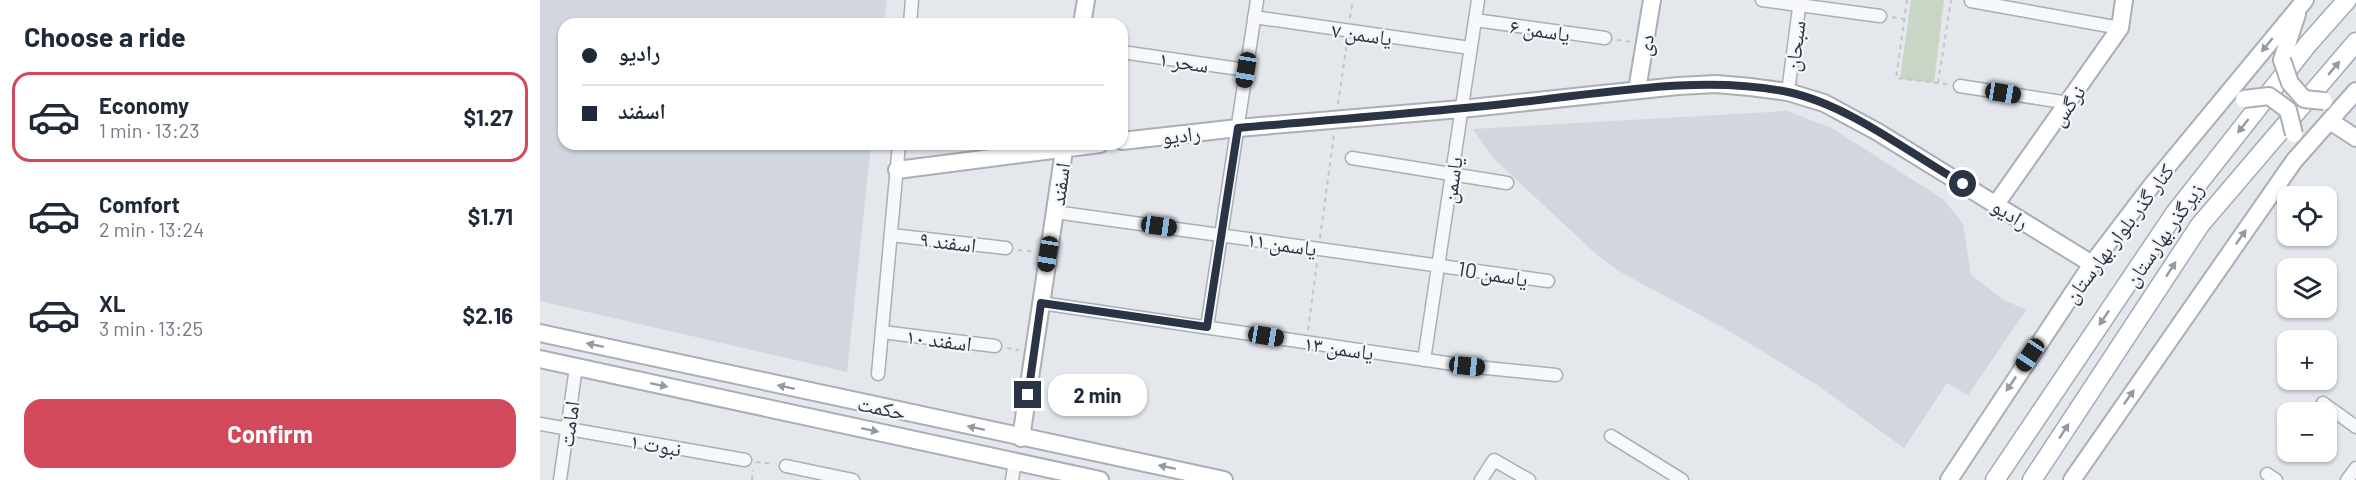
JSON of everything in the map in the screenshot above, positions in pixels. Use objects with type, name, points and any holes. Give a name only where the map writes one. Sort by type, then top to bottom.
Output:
[{"type":"main road","name":"زیرگذر بهارستان","points":[[1995,480],[2175,213],[2308,44],[2347,0]]},
{"type":"main road","name":"زیرگذر بهارستان","points":[[2032,480],[2200,225],[2356,42]]},
{"type":"street","points":[[910,18],[912,0]]},
{"type":"street","points":[[1083,18],[1086,0]]},
{"type":"street","points":[[1207,327],[1257,0]]},
{"type":"street","name":"یاسمن","points":[[1424,360],[1478,0]]},
{"type":"street","name":"دی","points":[[1637,90],[1652,0]]},
{"type":"street","points":[[1762,0],[1799,3],[1880,16]]},
{"type":"street","name":"نرگس","points":[[1996,204],[2120,28],[2124,0]]},
{"type":"street","points":[[1971,1],[2120,28]]},
{"type":"street","name":"سبحان","points":[[1788,92],[1799,3]]},
{"type":"street","points":[[2302,4],[2282,60],[2290,83],[2304,99],[2324,101],[2356,90]]},
{"type":"street","name":"کنار گذر بلوار بهارستان","points":[[1949,480],[2092,264],[2215,107],[2302,4]]},
{"type":"street","name":"یاسمن ۷","points":[[1254,17],[1470,48]]},
{"type":"street","name":"یاسمن ۶","points":[[1475,20],[1605,38]]},
{"type":"street","name":"سحر ۱","points":[[1128,53],[1246,70]]},
{"type":"street","name":"رادیو","points":[[1128,140],[1716,84],[1788,92],[1824,103],[1865,125],[2092,264]]},
{"type":"street","points":[[1960,86],[2069,103]]},
{"type":"street","points":[[2072,480],[2294,161],[2356,90]]},
{"type":"street","points":[[2215,107],[2244,99],[2269,96],[2288,110],[2295,134],[2294,161]]},
{"type":"street","points":[[2330,121],[2356,138]]},
{"type":"street","points":[[878,375],[899,150]]},
{"type":"street","points":[[897,170],[1036,150]]},
{"type":"street","name":"اسفند","points":[[1021,438],[1063,150]]},
{"type":"street","points":[[1353,158],[1507,183]]},
{"type":"street","name":"یاسمن ۱۱","points":[[1055,212],[1438,264]]},
{"type":"street","name":"اسفند ۹","points":[[891,235],[1006,248]]},
{"type":"street","name":"یاسمن 10","points":[[1438,264],[1548,281]]},
{"type":"street","name":"یاسمن ۱۳","points":[[1041,303],[1424,360],[1556,375]]},
{"type":"street","name":"اسفند ۱۰","points":[[882,332],[995,346]]},
{"type":"street","name":"حکمت","points":[[540,333],[1224,480]]},
{"type":"street","name":"حکمت","points":[[540,359],[1100,480]]},
{"type":"street","name":"امامت","points":[[560,480],[576,367]]},
{"type":"street","points":[[829,422],[840,398]]},
{"type":"street","points":[[2337,413],[2356,427]]},
{"type":"street","name":"نبوت ۱","points":[[540,424],[745,460]]},
{"type":"street","points":[[1611,436],[1682,480]]},
{"type":"street","points":[[1481,480],[1494,459],[1529,480]]},
{"type":"street","points":[[1012,480],[1015,462]]},
{"type":"street","points":[[786,466],[853,480]]},
{"type":"street","points":[[2347,480],[2356,468]]},
{"type":"path","points":[[1306,342],[1353,0]]},
{"type":"path","points":[[1907,0],[1896,78],[1938,83],[1951,0]]},
{"type":"path","points":[[1605,38],[1645,44]]},
{"type":"path","points":[[1006,248],[1048,254]]},
{"type":"path","points":[[995,346],[1034,353]]},
{"type":"path","points":[[745,460],[786,466]]},
{"type":"shaded area","points":[[540,0],[887,0],[885,18],[558,18],[558,150],[870,150],[847,372],[540,301]]},
{"type":"shaded area","points":[[1787,111],[1832,128],[1944,200],[1963,224],[1971,275],[2004,300],[2026,310],[1968,395],[1947,383],[1904,448],[1817,385],[1731,332],[1617,270],[1595,253],[1492,157],[1473,129]]},
{"type":"green space","points":[[1911,0],[1944,0],[1934,83],[1900,79]]},
{"type":"route","points":[[1028,395],[1041,303],[1207,327],[1238,128],[1716,84],[1788,92],[1824,103],[1963,184]]}]
